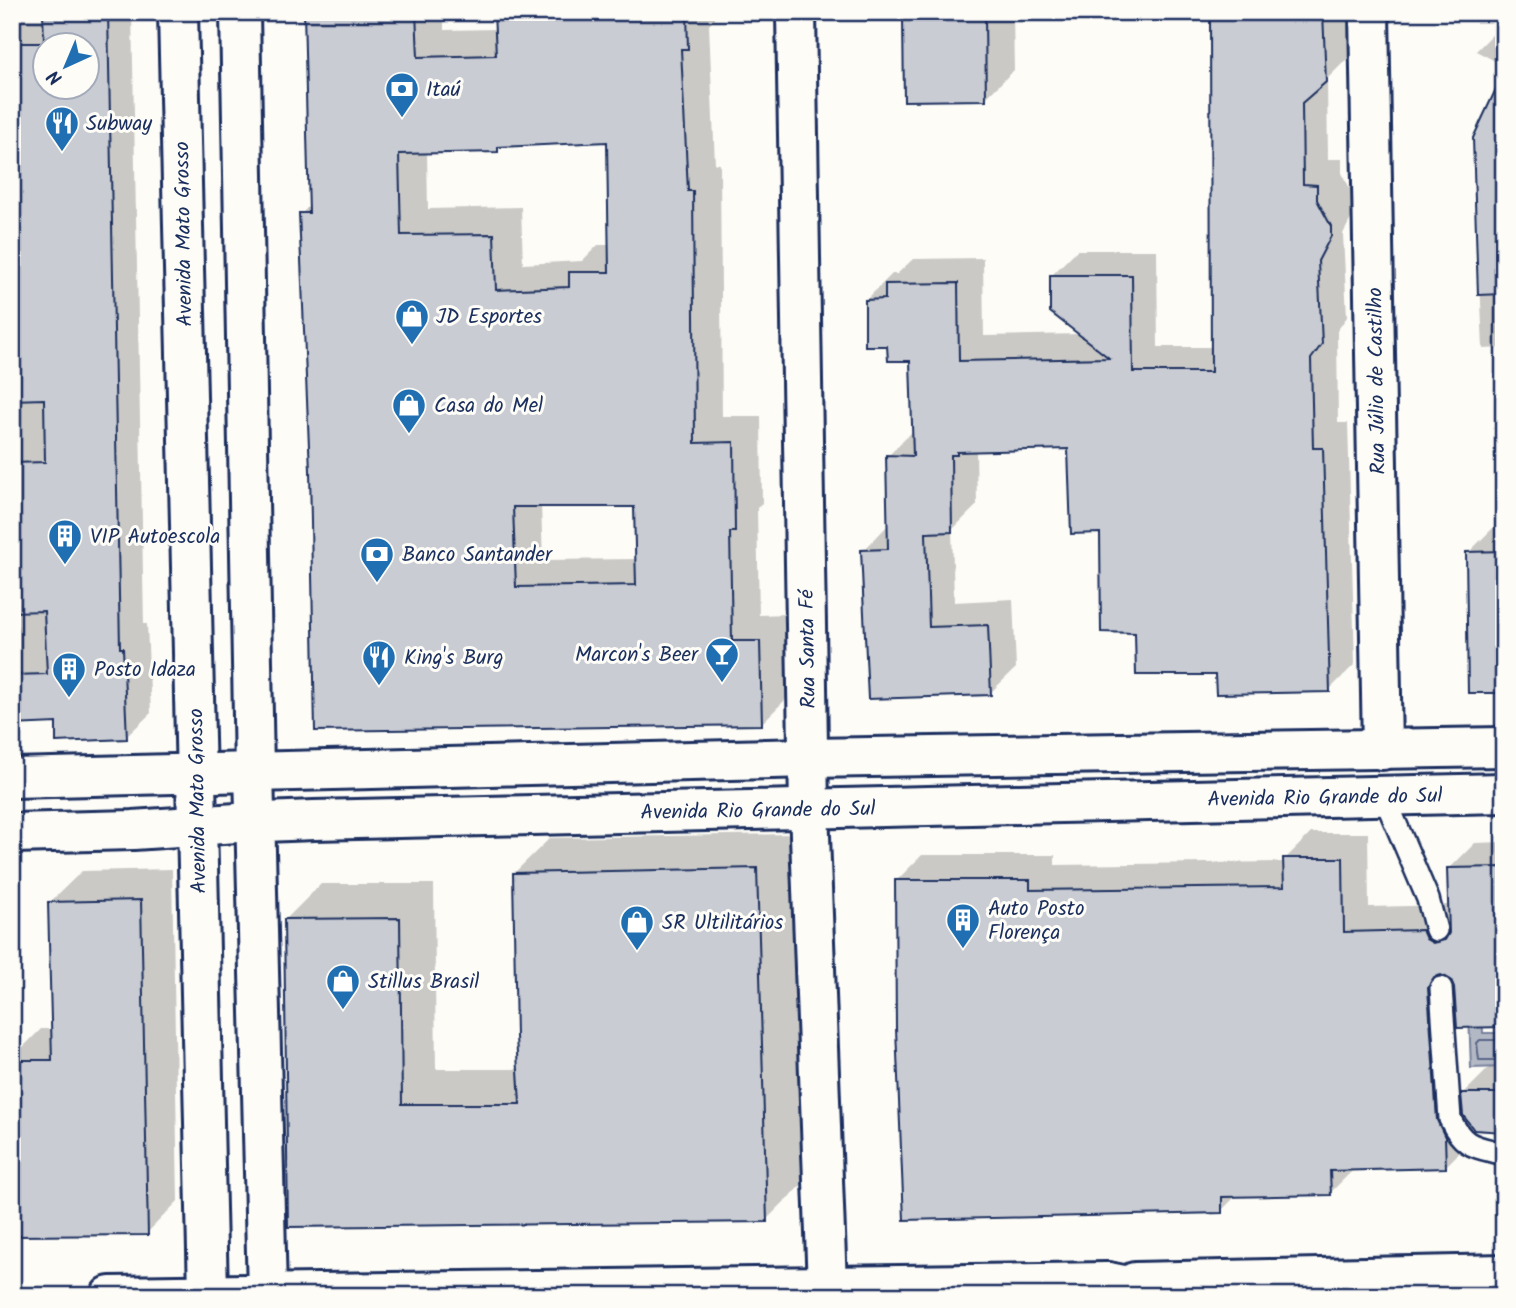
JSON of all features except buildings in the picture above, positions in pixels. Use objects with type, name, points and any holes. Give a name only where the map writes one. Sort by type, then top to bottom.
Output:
[{"type":"main road","name":"Avenida Mato Grosso","points":[[178,12],[208,1294]]},
{"type":"main road","points":[[240,12],[267,1294]]},
{"type":"main road","name":"Rua Santa Fé","points":[[796,12],[809,809],[827,1286]]},
{"type":"main road","name":"Rua Júlio de Castilho","points":[[1369,12],[1382,750]]},
{"type":"main road","points":[[12,778],[808,758],[1504,747]]},
{"type":"main road","name":"Avenida Rio Grande do Sul","points":[[12,833],[133,830],[255,822],[1504,793]]},
{"type":"main road","points":[[110,1296],[1504,1274]]},
{"type":"main road","points":[[1108,1282],[1178,1296]]},
{"type":"lane","points":[[1384,796],[1428,898],[1436,930]]},
{"type":"lane","points":[[1441,988],[1450,1119],[1458,1136],[1468,1144],[1504,1154]]},
{"type":"water","points":[[1469,1014],[1482,1014],[1483,1033],[1502,1033],[1503,1067],[1471,1068]]},
{"type":"place","name":"Itaú","points":[[402,119]]},
{"type":"place","name":"Subway","points":[[62,153]]},
{"type":"place","name":"JD Esportes","points":[[412,346]]},
{"type":"place","name":"Casa do Mel","points":[[409,435]]},
{"type":"place","name":"VIP Autoescola","points":[[65,566]]},
{"type":"place","name":"Banco Santander","points":[[377,584]]},
{"type":"place","name":"Marcon's Beer","points":[[722,684]]},
{"type":"place","name":"King's Burg","points":[[379,687]]},
{"type":"place","name":"Posto Idaza","points":[[69,699]]},
{"type":"place","name":"Auto Posto Florença","points":[[963,950]]},
{"type":"place","name":"SR Ultilitários","points":[[637,952]]},
{"type":"place","name":"Stillus Brasil","points":[[343,1011]]}]
